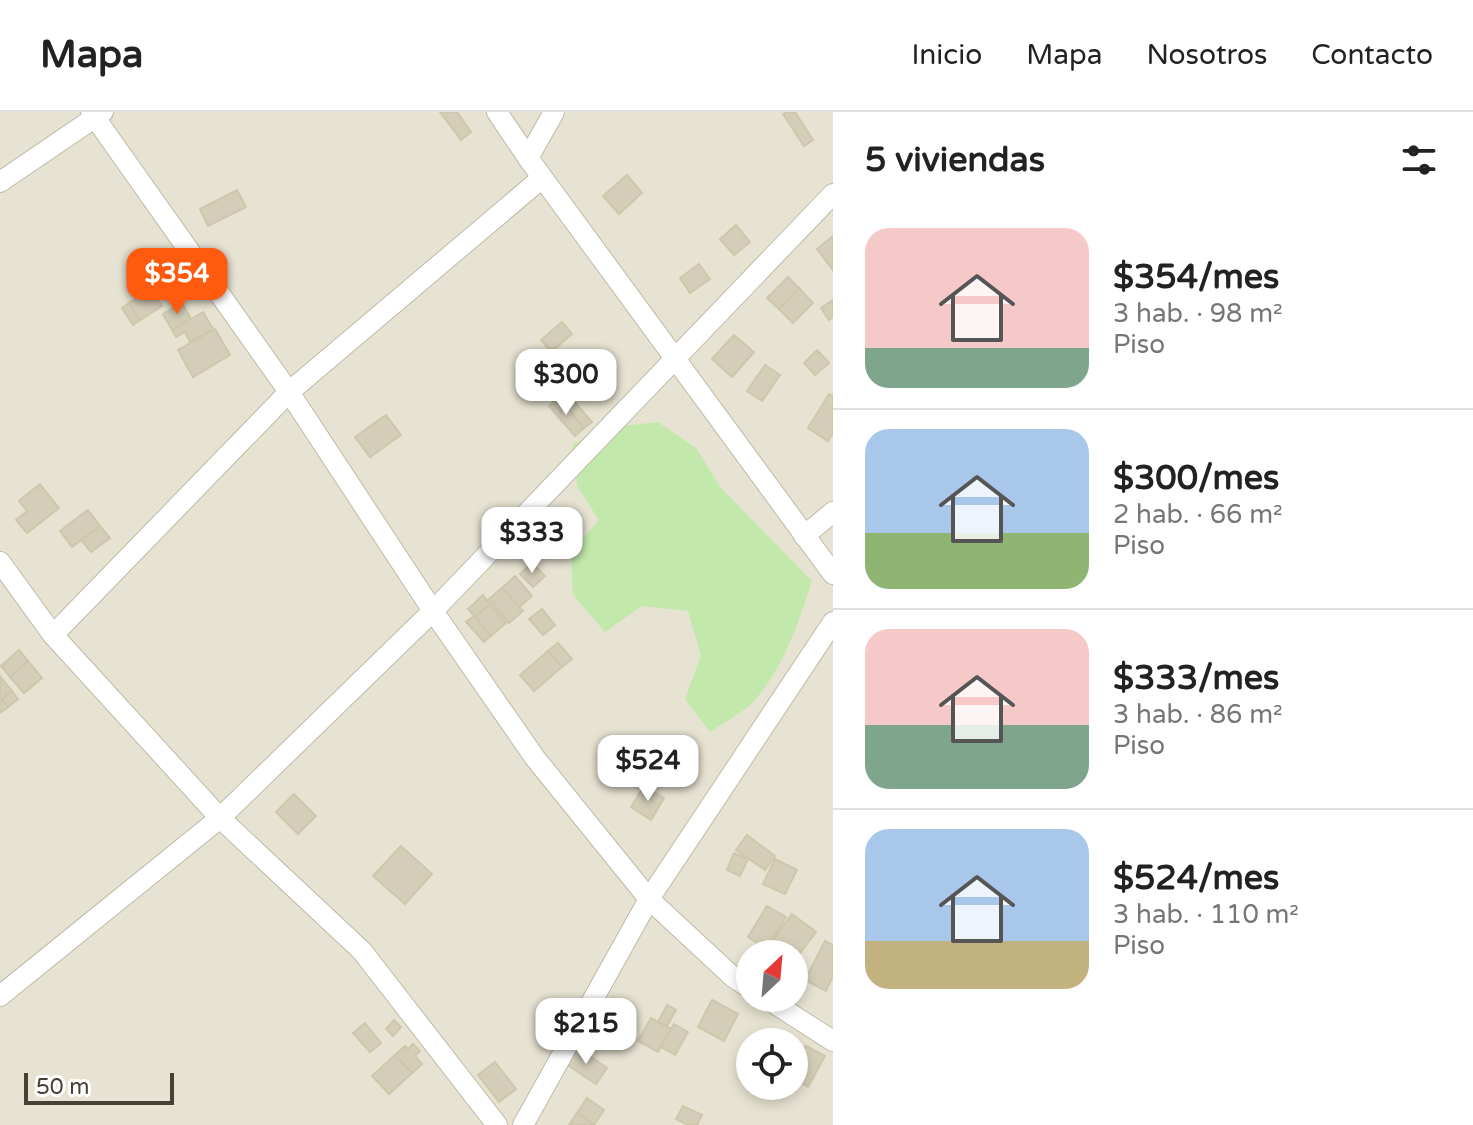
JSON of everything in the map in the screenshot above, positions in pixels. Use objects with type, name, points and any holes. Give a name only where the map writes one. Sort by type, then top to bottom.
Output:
[{"type":"street","points":[[497,112],[542,178],[833,574]]},
{"type":"street","points":[[528,158],[554,112]]},
{"type":"street","points":[[0,182],[96,114],[289,392],[433,611],[535,758],[649,899],[736,979]]},
{"type":"street","points":[[53,635],[289,392],[542,178]]},
{"type":"street","points":[[0,996],[220,818],[433,611],[833,194]]},
{"type":"street","points":[[804,536],[833,512]]},
{"type":"street","points":[[0,562],[53,635],[220,818],[362,951],[488,1121]]},
{"type":"street","points":[[523,1125],[649,899],[833,622]]},
{"type":"street","points":[[788,1012],[833,1041]]},
{"type":"shaded area","points":[[0,112],[833,112],[833,1125],[0,1125]]},
{"type":"green space","points":[[658,422],[696,448],[721,488],[812,581],[795,630],[772,677],[751,704],[710,732],[685,699],[701,656],[688,611],[642,606],[605,632],[573,595],[571,552],[599,520],[577,486],[573,444],[614,427]]},
{"type":"building","points":[[440,112],[457,112],[471,132],[461,140]]},
{"type":"building","points":[[795,112],[813,140],[804,146],[783,114]]},
{"type":"building","points":[[627,175],[642,193],[619,214],[603,196]]},
{"type":"building","points":[[237,190],[246,207],[208,226],[200,209]]},
{"type":"building","points":[[736,225],[750,242],[734,255],[720,239]]},
{"type":"building","points":[[833,236],[833,270],[817,249]]},
{"type":"building","points":[[699,264],[710,279],[690,293],[680,278]]},
{"type":"building","points":[[788,277],[799,288],[779,309],[767,298]]},
{"type":"building","points":[[799,288],[813,303],[793,323],[779,309]]},
{"type":"building","points":[[151,289],[162,306],[140,320],[129,303]]},
{"type":"building","points":[[833,300],[833,317],[829,320],[821,308]]},
{"type":"building","points":[[129,303],[140,320],[133,325],[122,308]]},
{"type":"building","points":[[182,303],[191,319],[172,330],[163,314]]},
{"type":"building","points":[[203,312],[213,329],[190,342],[185,332],[176,337],[172,330]]},
{"type":"building","points":[[562,322],[572,334],[551,352],[541,340]]},
{"type":"building","points":[[215,329],[230,355],[193,377],[178,350]]},
{"type":"building","points":[[734,335],[754,352],[732,377],[712,359]]},
{"type":"building","points":[[817,350],[829,363],[815,375],[804,363]]},
{"type":"building","points":[[575,360],[586,373],[564,391],[553,378]]},
{"type":"building","points":[[765,365],[780,375],[762,401],[747,391]]},
{"type":"building","points":[[566,392],[592,422],[584,428],[558,398]]},
{"type":"building","points":[[829,394],[833,396],[833,433],[828,441],[808,428]]},
{"type":"building","points":[[558,398],[584,428],[575,436],[549,406]]},
{"type":"building","points":[[386,415],[401,435],[370,457],[355,437]]},
{"type":"building","points":[[40,484],[59,508],[27,533],[16,520],[27,511],[19,501]]},
{"type":"building","points":[[88,510],[100,526],[72,547],[60,531]]},
{"type":"building","points":[[100,526],[110,538],[91,552],[81,540]]},
{"type":"building","points":[[532,563],[545,576],[533,587],[520,574]]},
{"type":"building","points":[[515,576],[532,596],[519,607],[502,588]]},
{"type":"building","points":[[502,588],[523,611],[509,623],[489,599]]},
{"type":"building","points":[[483,595],[490,604],[475,617],[468,609]]},
{"type":"building","points":[[490,604],[506,623],[491,636],[475,617]]},
{"type":"building","points":[[542,609],[555,625],[543,635],[529,619]]},
{"type":"building","points":[[474,616],[491,636],[484,642],[466,622]]},
{"type":"building","points":[[558,643],[572,659],[562,667],[548,651]]},
{"type":"building","points":[[19,650],[28,661],[10,677],[1,666]]},
{"type":"building","points":[[548,651],[562,667],[534,691],[520,675]]},
{"type":"building","points":[[28,661],[42,678],[24,693],[10,677]]},
{"type":"building","points":[[0,676],[12,691],[2,699],[0,696]]},
{"type":"building","points":[[12,691],[18,699],[8,707],[2,699]]},
{"type":"building","points":[[0,700],[8,707],[0,713]]},
{"type":"building","points":[[644,786],[664,798],[651,820],[631,807]]},
{"type":"building","points":[[294,794],[316,816],[298,834],[276,812]]},
{"type":"building","points":[[747,835],[775,856],[765,870],[736,850]]},
{"type":"building","points":[[401,846],[432,874],[405,904],[373,876]]},
{"type":"building","points":[[734,853],[748,859],[740,876],[727,870]]},
{"type":"building","points":[[775,859],[797,870],[785,894],[763,884]]},
{"type":"building","points":[[767,906],[786,917],[772,940],[752,940],[748,937]]},
{"type":"building","points":[[792,914],[816,932],[808,943],[808,940],[773,940]]},
{"type":"building","points":[[825,941],[833,945],[833,976],[826,991],[808,982],[808,974]]},
{"type":"building","points":[[712,1000],[738,1014],[724,1041],[698,1027]]},
{"type":"building","points":[[667,1005],[676,1010],[667,1026],[658,1022]]},
{"type":"building","points":[[651,1018],[671,1029],[658,1052],[638,1041]]},
{"type":"building","points":[[394,1020],[401,1027],[393,1036],[386,1029]]},
{"type":"building","points":[[365,1023],[381,1043],[370,1052],[353,1033]]},
{"type":"building","points":[[674,1024],[688,1032],[675,1055],[661,1047]]},
{"type":"building","points":[[413,1044],[420,1051],[415,1056],[422,1064],[412,1073],[395,1055],[405,1046],[408,1049]]},
{"type":"building","points":[[577,1047],[607,1068],[596,1084],[566,1064]]},
{"type":"building","points":[[808,1047],[825,1056],[808,1087]]},
{"type":"building","points":[[395,1055],[412,1073],[389,1094],[372,1076]]},
{"type":"building","points":[[495,1062],[516,1089],[499,1102],[478,1075]]},
{"type":"building","points":[[587,1098],[604,1110],[594,1125],[577,1113]]},
{"type":"building","points":[[683,1106],[702,1115],[697,1125],[688,1125],[676,1119]]},
{"type":"building","points":[[577,1113],[594,1125],[569,1125]]}]
